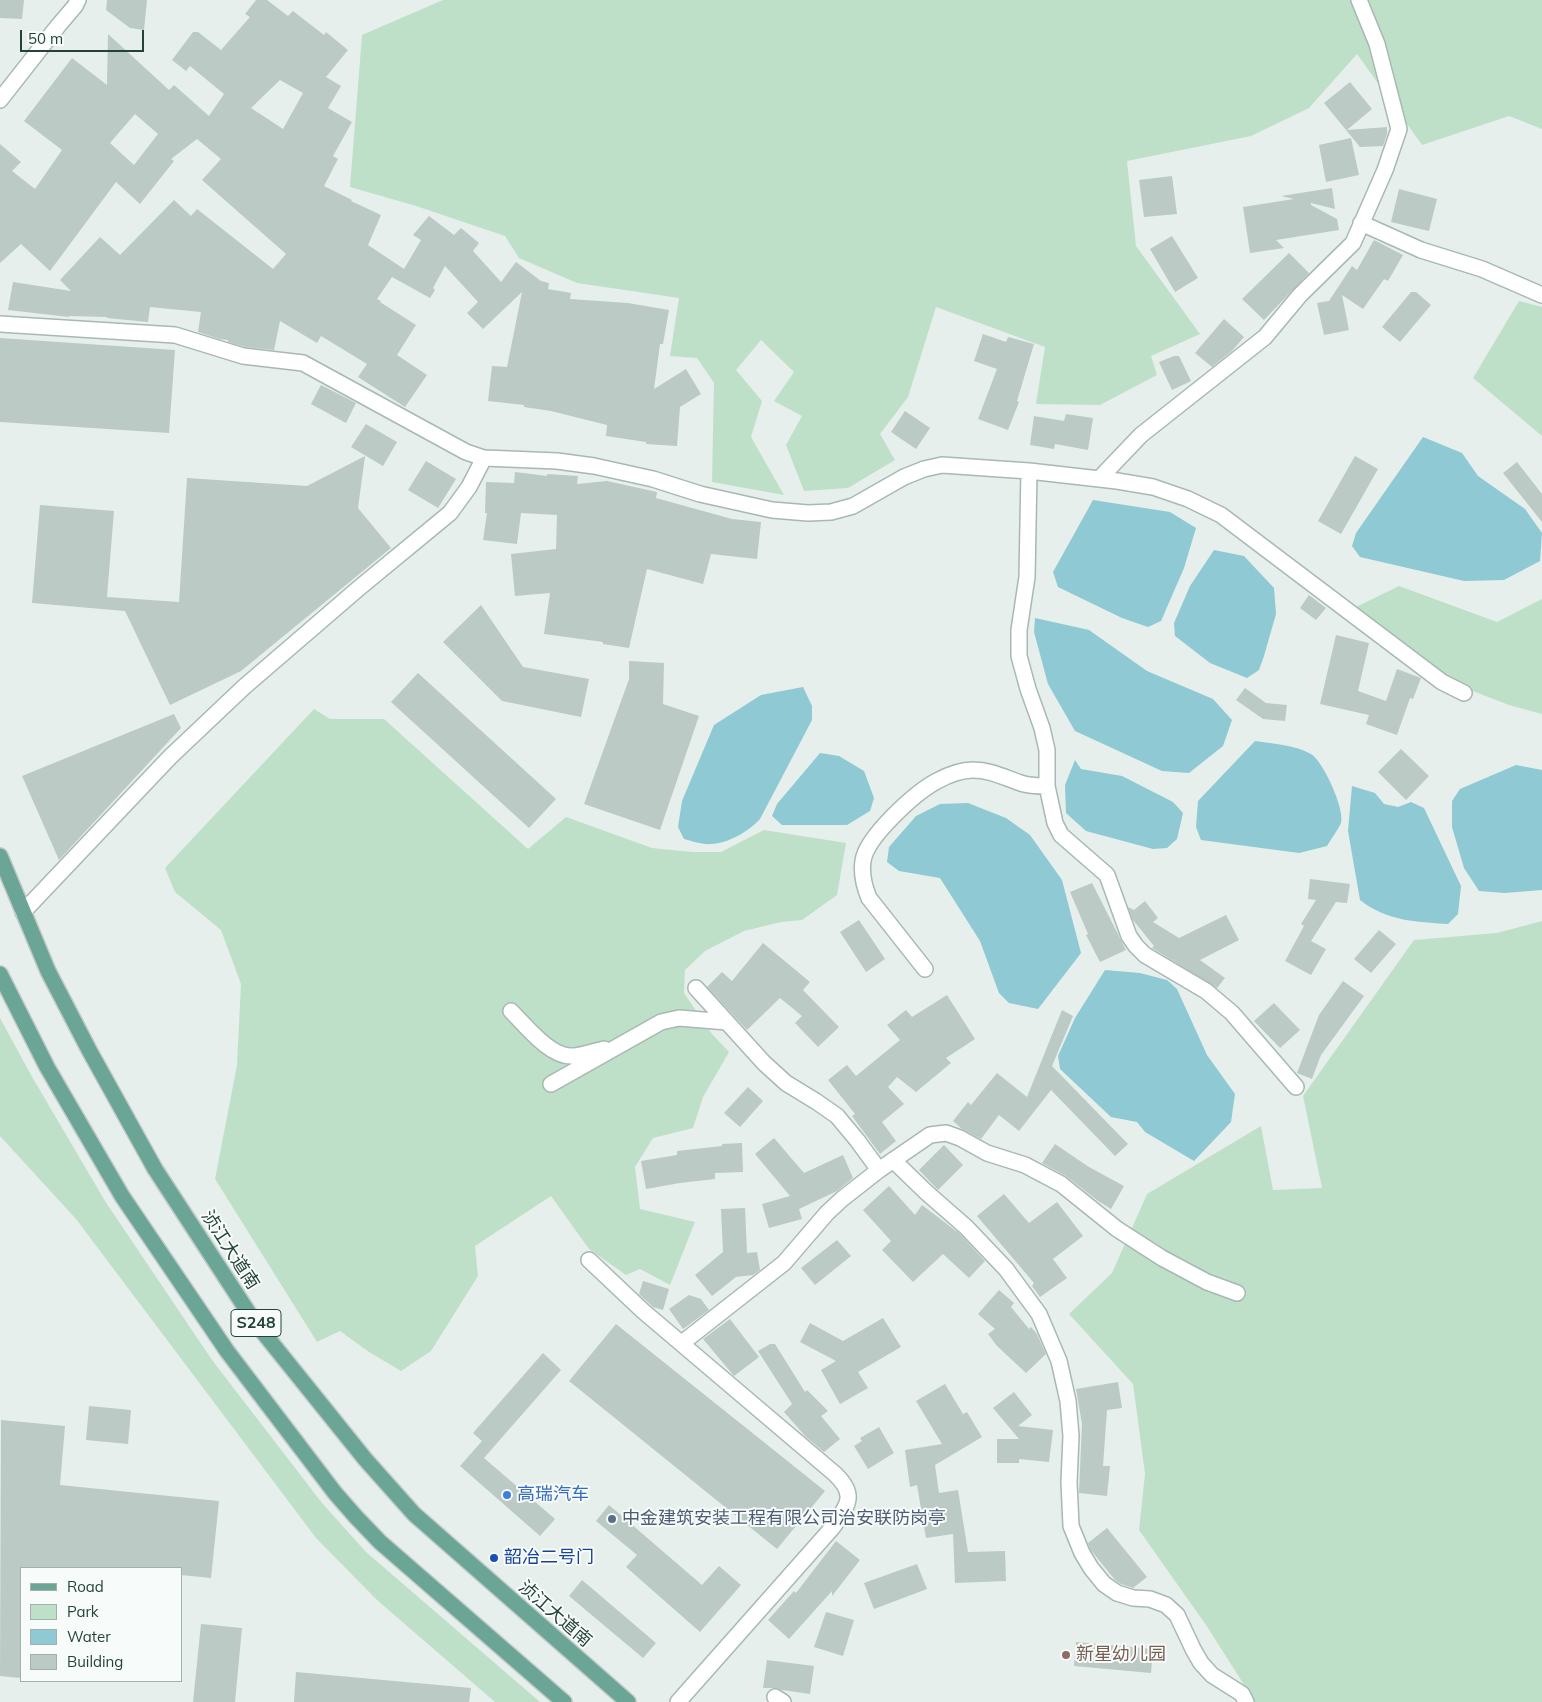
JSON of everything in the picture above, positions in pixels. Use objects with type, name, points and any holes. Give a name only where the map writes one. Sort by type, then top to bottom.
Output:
[{"type":"main road","name":"浈江大道南","points":[[0,856],[48,971],[89,1050],[155,1170],[254,1321],[365,1459],[414,1514],[628,1702]]},
{"type":"main road","name":"S248","points":[[0,974],[47,1067],[122,1196],[227,1351],[335,1492],[380,1542],[564,1702]]},
{"type":"street","points":[[0,100],[78,0]]},
{"type":"street","points":[[1099,479],[1141,435],[1265,337],[1300,295],[1353,243],[1385,170],[1399,129],[1377,44],[1359,0]]},
{"type":"street","points":[[1362,223],[1421,250],[1482,269],[1542,295]]},
{"type":"street","points":[[0,324],[175,334],[243,356],[303,363],[466,452],[484,458],[557,461],[594,466],[654,479],[700,494],[772,510],[808,513],[831,512],[852,506],[924,469],[942,465],[1029,471],[1153,487],[1188,499],[1221,515],[1442,682],[1464,693]]},
{"type":"street","points":[[24,912],[170,757],[244,687],[450,513],[469,487],[484,458]]},
{"type":"street","points":[[1029,471],[1027,577],[1018,630],[1019,656],[1047,750],[1047,786],[1053,817],[1061,835],[1106,875],[1129,936],[1136,946],[1145,955],[1206,991],[1232,1013],[1296,1087]]},
{"type":"street","points":[[925,969],[869,898],[865,888],[862,869],[866,851],[871,841],[899,810],[926,788],[937,781],[962,771],[976,770],[994,773],[1025,784],[1047,786]]},
{"type":"street","points":[[696,988],[764,1063],[786,1083],[837,1116],[879,1170]]},
{"type":"street","points":[[511,1011],[558,1054],[572,1056],[621,1045]]},
{"type":"street","points":[[551,1084],[661,1022],[686,1018],[727,1022]]},
{"type":"street","points":[[682,1343],[784,1263],[827,1213],[879,1170],[930,1135],[946,1134],[960,1138],[987,1153],[1025,1165],[1061,1184],[1117,1229],[1162,1258],[1207,1282],[1238,1293]]},
{"type":"street","points":[[893,1160],[966,1227],[1006,1269],[1039,1314],[1059,1361],[1068,1401],[1071,1436],[1069,1482],[1071,1526],[1082,1553],[1104,1584],[1117,1593],[1132,1598],[1150,1599],[1166,1605],[1178,1615],[1201,1663],[1212,1675],[1242,1694],[1246,1702]]},
{"type":"street","points":[[589,1260],[643,1311],[835,1474],[847,1487],[848,1499],[842,1514],[833,1527],[678,1702]]},
{"type":"green space","points":[[443,0],[1542,0],[1542,129],[1509,116],[1422,145],[1357,54],[1309,108],[1251,136],[1127,161],[1136,246],[1200,334],[1151,356],[1157,375],[1100,405],[1036,404],[1045,347],[936,307],[908,397],[880,434],[895,460],[848,488],[804,491],[786,445],[802,416],[774,401],[794,372],[761,340],[736,370],[762,401],[751,437],[784,495],[712,482],[714,383],[697,358],[670,356],[679,298],[577,283],[519,258],[505,236],[416,206],[350,187],[362,35]]},
{"type":"green space","points":[[1519,301],[1542,307],[1542,436],[1473,378]]},
{"type":"green space","points":[[1399,586],[1497,622],[1542,599],[1542,714],[1509,705],[1444,680],[1352,609]]},
{"type":"green space","points":[[314,709],[330,719],[384,719],[528,849],[566,817],[652,848],[692,852],[721,852],[764,830],[846,843],[837,895],[802,920],[781,922],[744,931],[705,951],[685,970],[684,993],[712,1034],[729,1052],[703,1097],[693,1128],[653,1138],[635,1167],[640,1209],[695,1222],[670,1285],[640,1269],[626,1275],[589,1249],[551,1196],[475,1246],[478,1276],[431,1351],[401,1371],[369,1352],[340,1331],[317,1342],[215,1179],[237,1065],[241,984],[221,930],[175,892],[165,868]]},
{"type":"green space","points":[[1542,921],[1542,1702],[1255,1702],[1206,1625],[1139,1530],[1145,1474],[1133,1384],[1069,1314],[1112,1273],[1147,1194],[1261,1126],[1273,1190],[1322,1188],[1303,1096],[1414,940],[1497,933]]},
{"type":"green space","points":[[0,1018],[105,1201],[212,1360],[322,1503],[366,1552],[540,1702],[495,1702],[377,1600],[316,1538],[76,1219],[0,1136]]},
{"type":"water","points":[[1423,437],[1462,453],[1478,476],[1525,509],[1542,533],[1540,561],[1504,580],[1464,581],[1360,557],[1352,546],[1356,533]]},
{"type":"water","points":[[1093,500],[1170,512],[1196,528],[1184,568],[1161,621],[1148,627],[1122,618],[1058,587],[1053,572]]},
{"type":"water","points":[[1214,550],[1244,556],[1274,588],[1276,614],[1264,656],[1259,670],[1247,678],[1210,663],[1175,636],[1174,623],[1190,586]]},
{"type":"water","points":[[1035,618],[1089,630],[1147,671],[1213,699],[1232,720],[1223,746],[1189,773],[1162,771],[1075,731],[1048,684],[1034,632]]},
{"type":"water","points":[[803,687],[812,706],[812,720],[760,819],[744,832],[725,842],[708,844],[684,839],[678,827],[682,801],[714,725],[761,695]]},
{"type":"water","points":[[1255,741],[1284,745],[1305,751],[1316,758],[1327,775],[1340,807],[1340,826],[1327,846],[1299,853],[1201,840],[1196,827],[1198,801]]},
{"type":"water","points":[[820,753],[839,756],[864,771],[874,798],[870,811],[847,825],[782,825],[772,816],[777,804]]},
{"type":"water","points":[[1075,760],[1081,769],[1122,776],[1173,802],[1183,813],[1177,839],[1167,848],[1153,849],[1086,831],[1066,813],[1065,785]]},
{"type":"water","points":[[1516,765],[1542,770],[1542,890],[1505,893],[1479,891],[1464,868],[1452,827],[1452,801],[1460,789]]},
{"type":"water","points":[[1352,786],[1375,793],[1384,804],[1398,807],[1411,802],[1424,808],[1461,886],[1458,914],[1448,924],[1413,921],[1391,916],[1370,907],[1360,900],[1348,831]]},
{"type":"water","points":[[968,803],[1006,818],[1030,835],[1062,880],[1081,953],[1038,1009],[1009,1003],[999,993],[980,941],[940,878],[899,871],[887,862],[889,847],[916,816],[940,804]]},
{"type":"water","points":[[1105,970],[1140,973],[1167,980],[1177,989],[1207,1055],[1235,1094],[1231,1122],[1194,1161],[1145,1132],[1137,1122],[1111,1117],[1060,1069],[1058,1056],[1075,1018]]},
{"type":"building","points":[[0,0],[24,0],[22,19],[0,18]]},
{"type":"building","points":[[107,0],[147,0],[144,30],[130,28],[106,10]]},
{"type":"building","points":[[256,0],[267,0],[288,16],[293,11],[324,35],[326,32],[348,50],[326,77],[341,86],[328,108],[352,122],[333,156],[338,159],[324,186],[381,215],[368,245],[404,269],[421,240],[413,235],[429,216],[454,235],[461,228],[479,243],[473,251],[501,282],[516,262],[541,281],[549,283],[548,289],[571,293],[570,299],[628,303],[669,310],[663,344],[660,344],[654,389],[686,369],[701,394],[680,407],[677,446],[646,444],[646,442],[606,436],[607,425],[551,411],[524,407],[524,405],[488,401],[492,366],[507,367],[522,292],[483,329],[467,313],[478,302],[445,266],[433,288],[435,290],[430,298],[392,277],[377,299],[416,325],[397,355],[427,375],[405,407],[358,377],[367,364],[321,336],[317,343],[280,321],[274,350],[245,347],[198,332],[201,312],[150,307],[148,322],[107,317],[69,317],[8,310],[13,282],[71,291],[60,280],[100,237],[120,255],[174,200],[191,216],[197,209],[273,269],[286,254],[202,180],[221,159],[197,139],[171,159],[174,161],[140,204],[116,182],[50,271],[21,244],[0,263],[0,144],[21,162],[12,171],[35,189],[62,150],[24,121],[72,58],[107,85],[108,34],[169,90],[174,85],[209,116],[224,94],[190,66],[186,71],[172,60],[193,32],[198,32],[221,50],[250,17],[245,14]],"holes":[[[280,80],[303,93],[283,129],[251,108]],[[135,114],[158,134],[134,165],[110,143]]]},
{"type":"building","points":[[1350,82],[1372,109],[1347,130],[1387,127],[1383,146],[1360,147],[1324,103]]},
{"type":"building","points":[[1351,138],[1359,175],[1326,182],[1319,145]]},
{"type":"building","points":[[1172,176],[1177,214],[1144,217],[1139,180]]},
{"type":"building","points":[[1332,188],[1335,209],[1311,203],[1311,205],[1337,219],[1339,230],[1276,240],[1284,248],[1250,253],[1243,207],[1294,199],[1281,196]]},
{"type":"building","points":[[1399,189],[1437,199],[1429,231],[1391,222]]},
{"type":"building","points":[[1172,236],[1198,278],[1175,292],[1150,249]]},
{"type":"building","points":[[1374,240],[1403,255],[1388,281],[1384,279],[1363,309],[1342,295],[1349,330],[1324,335],[1317,303],[1329,301],[1352,266],[1357,270]]},
{"type":"building","points":[[1289,253],[1309,273],[1264,320],[1242,299]]},
{"type":"building","points":[[1411,292],[1416,292],[1431,305],[1400,342],[1382,327]]},
{"type":"building","points":[[1224,319],[1244,337],[1232,351],[1212,367],[1195,353]]},
{"type":"building","points":[[983,334],[1006,342],[1008,337],[1034,344],[1017,401],[1019,402],[1008,430],[978,419],[997,369],[974,361]]},
{"type":"building","points":[[0,338],[175,350],[169,433],[0,422]]},
{"type":"building","points":[[1179,356],[1191,381],[1172,390],[1159,362]]},
{"type":"building","points":[[321,385],[356,403],[346,423],[311,404]]},
{"type":"building","points":[[905,411],[930,428],[916,449],[891,432]]},
{"type":"building","points":[[1066,414],[1093,418],[1088,450],[1055,444],[1054,449],[1030,445],[1034,416],[1064,421]]},
{"type":"building","points":[[366,424],[397,442],[383,466],[351,447]]},
{"type":"building","points":[[365,456],[358,508],[391,548],[241,671],[170,705],[125,611],[32,603],[40,505],[114,511],[107,597],[179,602],[187,478],[307,486]]},
{"type":"building","points":[[1355,456],[1378,469],[1341,534],[1318,521]]},
{"type":"building","points":[[426,461],[456,479],[438,508],[408,490]]},
{"type":"building","points":[[1517,462],[1542,494],[1542,522],[1503,473]]},
{"type":"building","points":[[515,472],[547,476],[547,474],[578,476],[577,484],[607,481],[657,492],[656,498],[732,519],[761,522],[757,559],[711,554],[703,584],[647,569],[629,648],[603,644],[603,642],[544,634],[550,593],[515,596],[511,554],[556,549],[557,515],[521,513],[517,544],[483,540],[487,513],[485,513],[486,482],[514,483]]},
{"type":"building","points":[[1309,595],[1326,608],[1316,620],[1300,608]]},
{"type":"building","points":[[481,605],[523,667],[589,679],[581,717],[502,701],[443,642]]},
{"type":"building","points":[[1336,635],[1369,643],[1358,691],[1386,701],[1397,669],[1421,678],[1413,699],[1410,698],[1397,735],[1366,724],[1369,715],[1320,704]]},
{"type":"building","points":[[629,661],[664,663],[663,704],[699,716],[660,830],[584,804],[629,679]]},
{"type":"building","points":[[418,673],[556,799],[529,828],[391,702]]},
{"type":"building","points":[[1245,688],[1266,703],[1287,705],[1285,721],[1263,719],[1236,700]]},
{"type":"building","points":[[174,714],[181,728],[59,860],[22,776]]},
{"type":"building","points":[[1401,749],[1429,776],[1406,800],[1378,772]]},
{"type":"building","points":[[1310,879],[1350,884],[1347,903],[1336,902],[1311,941],[1326,949],[1311,975],[1285,961],[1304,926],[1301,924],[1316,900],[1308,899]]},
{"type":"building","points":[[1092,883],[1126,950],[1100,962],[1086,935],[1088,934],[1070,892]]},
{"type":"building","points":[[1145,901],[1158,918],[1153,922],[1179,938],[1226,915],[1239,940],[1200,960],[1225,978],[1217,988],[1152,948],[1154,946],[1133,920],[1128,907],[1134,910]]},
{"type":"building","points":[[859,920],[885,959],[866,972],[840,932]]},
{"type":"building","points":[[1379,930],[1396,944],[1371,973],[1354,959]]},
{"type":"building","points":[[763,943],[810,982],[803,990],[839,1027],[818,1047],[795,1023],[802,1016],[780,998],[747,1030],[707,987],[722,972],[732,981]]},
{"type":"building","points":[[1343,981],[1364,996],[1321,1055],[1312,1079],[1297,1073],[1319,1015]]},
{"type":"building","points":[[947,995],[975,1039],[946,1058],[951,1063],[916,1092],[897,1077],[888,1087],[904,1104],[882,1122],[896,1141],[880,1154],[852,1116],[855,1114],[828,1080],[847,1065],[856,1076],[900,1040],[887,1025],[906,1010],[912,1017]]},
{"type":"building","points":[[1274,1003],[1300,1030],[1280,1048],[1254,1021]]},
{"type":"building","points":[[1062,1010],[1073,1016],[1052,1066],[1128,1144],[1115,1156],[1051,1090],[1019,1131],[999,1115],[981,1139],[962,1129],[953,1121],[968,1102],[971,1105],[997,1073],[1027,1097]]},
{"type":"building","points":[[748,1087],[763,1101],[740,1127],[724,1113]]},
{"type":"building","points":[[774,1138],[804,1173],[843,1155],[853,1178],[837,1191],[799,1209],[802,1219],[769,1228],[762,1204],[790,1196],[755,1154]]},
{"type":"building","points":[[742,1143],[743,1172],[715,1173],[715,1179],[646,1189],[641,1161],[677,1155],[677,1151]]},
{"type":"building","points":[[1055,1144],[1089,1167],[1124,1186],[1111,1209],[1066,1176],[1042,1163]]},
{"type":"building","points":[[944,1145],[963,1165],[938,1190],[919,1170]]},
{"type":"building","points":[[889,1186],[915,1215],[922,1205],[960,1234],[985,1261],[969,1278],[943,1254],[913,1282],[882,1250],[891,1241],[863,1210]]},
{"type":"building","points":[[1004,1194],[1029,1223],[1057,1202],[1083,1236],[1053,1259],[1067,1278],[1040,1297],[1032,1286],[1034,1283],[977,1216]]},
{"type":"building","points":[[745,1208],[747,1253],[757,1252],[760,1270],[753,1275],[736,1277],[712,1296],[695,1275],[723,1252],[721,1209]]},
{"type":"building","points":[[837,1240],[851,1256],[815,1285],[801,1268]]},
{"type":"building","points":[[643,1281],[669,1289],[663,1310],[653,1307],[639,1294]]},
{"type":"building","points":[[999,1290],[1014,1303],[1011,1307],[1029,1329],[1031,1327],[1037,1334],[1046,1354],[1026,1373],[997,1346],[988,1334],[995,1329],[978,1314]]},
{"type":"building","points":[[689,1295],[701,1299],[709,1310],[683,1329],[669,1309]]},
{"type":"building","points":[[883,1318],[901,1347],[858,1372],[868,1388],[840,1404],[821,1370],[836,1361],[800,1342],[810,1323],[843,1341]]},
{"type":"building","points":[[730,1319],[759,1357],[734,1376],[703,1339]]},
{"type":"building","points":[[616,1324],[825,1491],[777,1549],[569,1381]]},
{"type":"building","points":[[770,1344],[775,1344],[805,1392],[807,1390],[828,1411],[821,1416],[840,1439],[824,1452],[806,1437],[784,1412],[792,1404],[758,1351]]},
{"type":"building","points":[[543,1353],[561,1370],[484,1458],[555,1519],[540,1536],[460,1466],[482,1441],[473,1433]]},
{"type":"building","points":[[1118,1382],[1122,1408],[1107,1410],[1103,1466],[1110,1466],[1107,1496],[1079,1493],[1082,1424],[1076,1389]]},
{"type":"building","points":[[945,1384],[963,1414],[967,1412],[982,1437],[935,1465],[939,1493],[958,1490],[968,1552],[1005,1551],[1006,1581],[955,1583],[953,1534],[926,1538],[917,1485],[910,1487],[905,1450],[942,1444],[916,1401]]},
{"type":"building","points":[[1014,1392],[1032,1415],[1018,1426],[1053,1430],[1049,1462],[1019,1459],[1019,1463],[997,1463],[997,1439],[1019,1439],[993,1408]]},
{"type":"building","points":[[89,1406],[131,1410],[128,1444],[86,1440]]},
{"type":"building","points":[[1,1420],[65,1426],[60,1485],[219,1501],[211,1578],[182,1575],[182,1567],[20,1567],[20,1678],[0,1676]]},
{"type":"building","points":[[879,1427],[894,1453],[868,1469],[854,1446],[862,1441],[860,1438]]},
{"type":"building","points":[[609,1505],[702,1585],[719,1566],[741,1585],[700,1632],[626,1567],[637,1555],[596,1521]]},
{"type":"building","points":[[1107,1528],[1147,1577],[1133,1588],[1115,1580],[1090,1549],[1088,1543]]},
{"type":"building","points":[[836,1541],[860,1560],[832,1596],[832,1591],[789,1639],[768,1620],[794,1591],[796,1593]]},
{"type":"building","points":[[917,1564],[927,1589],[874,1609],[864,1583]]},
{"type":"building","points":[[582,1580],[656,1643],[643,1658],[569,1596]]},
{"type":"building","points":[[826,1612],[854,1620],[843,1656],[814,1647]]},
{"type":"building","points":[[201,1624],[242,1628],[235,1702],[193,1702]]},
{"type":"building","points":[[1076,1642],[1153,1649],[1151,1673],[1074,1666]]},
{"type":"building","points":[[767,1660],[814,1666],[810,1694],[776,1688],[763,1688]]},
{"type":"building","points":[[296,1672],[471,1688],[469,1702],[294,1702]]},
{"type":"place","name":"高瑞汽车","points":[[507,1495]]},
{"type":"place","name":"中金建筑安装工程有限公司治安联防岗亭","points":[[612,1519]]},
{"type":"place","name":"韶冶二号门","points":[[494,1558]]},
{"type":"place","name":"新星幼儿园","points":[[1066,1655]]}]
